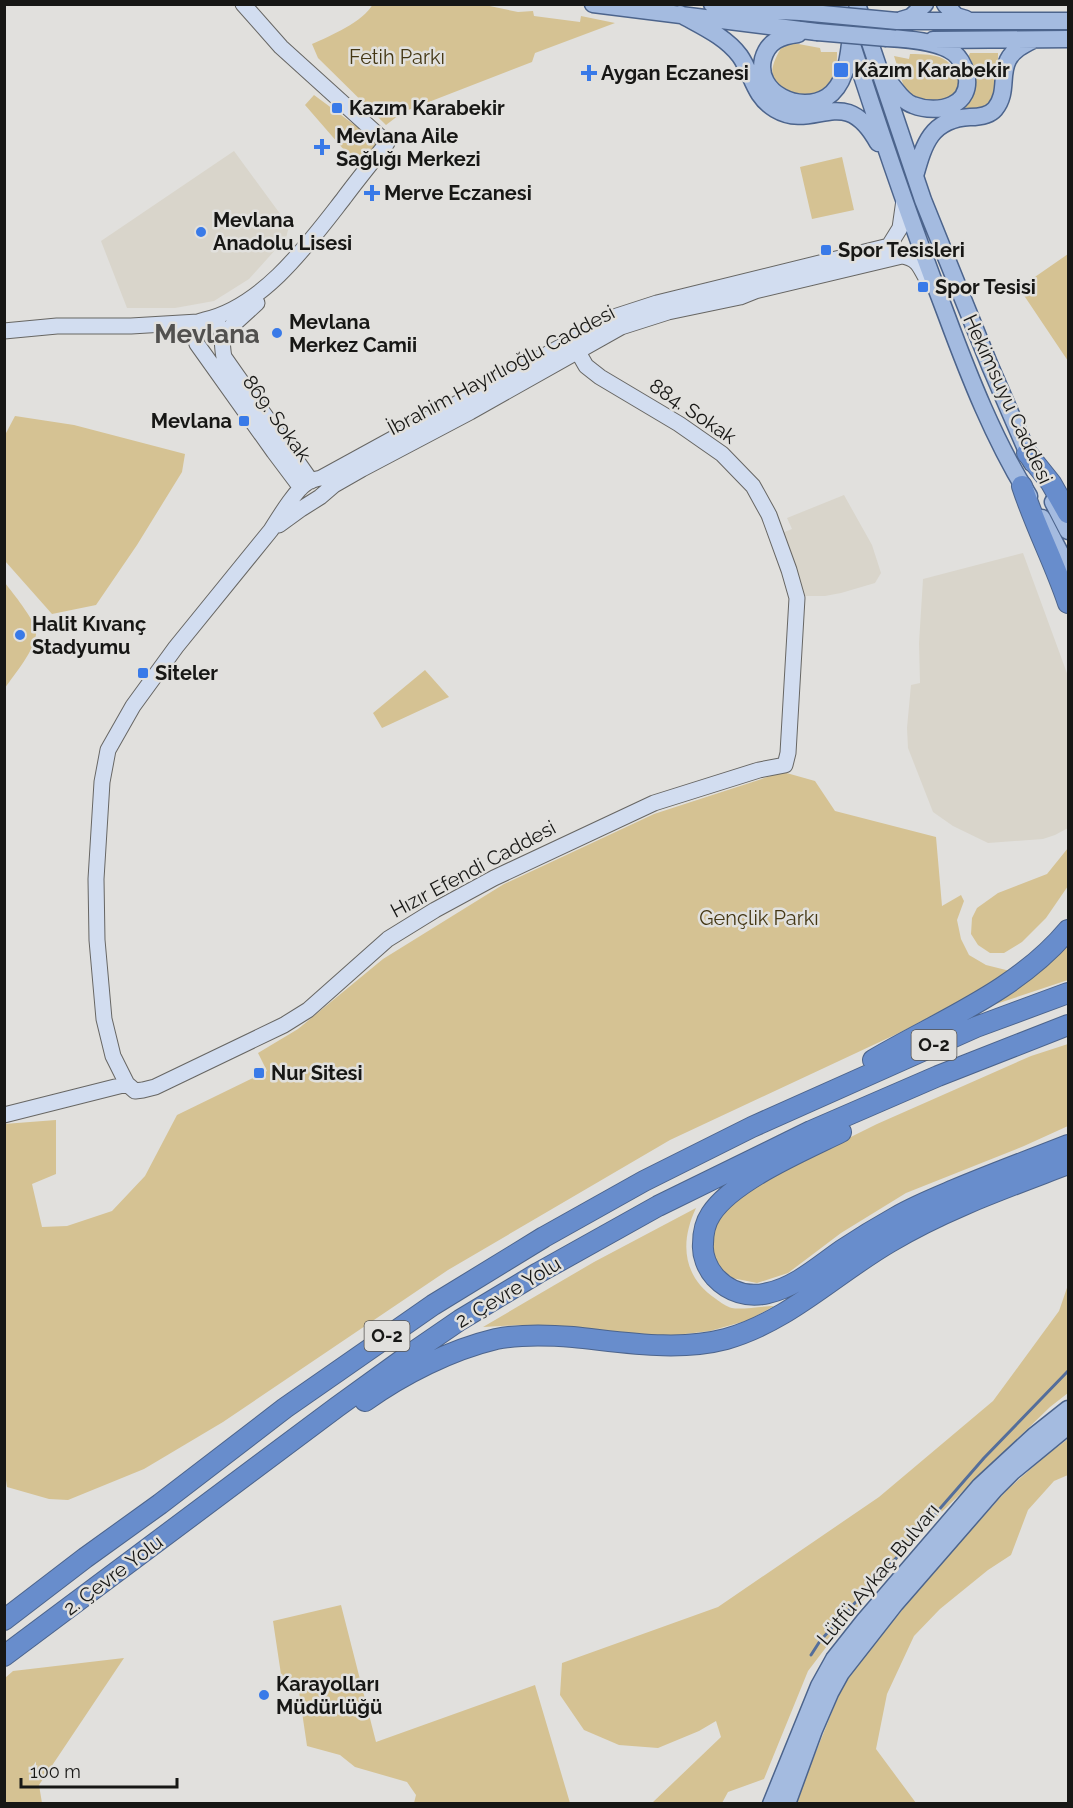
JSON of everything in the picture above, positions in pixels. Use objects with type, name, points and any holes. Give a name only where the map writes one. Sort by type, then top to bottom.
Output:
[{"type":"highway","points":[[1027,453],[1051,483],[1068,513]]},
{"type":"highway","points":[[1022,486],[1068,603]]},
{"type":"highway","points":[[802,1104],[880,1056],[1004,986],[1042,957],[1068,930]]},
{"type":"highway","name":"2. Çevre Yolu","points":[[4,1620],[285,1408],[433,1305],[544,1237],[618,1195],[802,1104],[976,1027],[1068,993]]},
{"type":"highway","name":"2. Çevre Yolu","points":[[4,1656],[409,1354],[538,1273],[617,1228],[715,1178],[890,1096],[1005,1048],[1068,1025]]},
{"type":"highway","points":[[890,1096],[852,1127],[763,1172],[732,1192],[717,1207],[706,1223],[702,1248],[709,1269],[723,1284],[732,1291],[747,1295],[766,1294],[786,1288],[899,1215],[1068,1145]]},
{"type":"highway","points":[[232,1486],[254,1478],[285,1459],[376,1394],[438,1359],[472,1346],[520,1336],[570,1337],[661,1345],[725,1339],[772,1321],[911,1229],[998,1191],[1068,1164]]},
{"type":"main road","points":[[593,4],[817,32],[914,40],[1068,39]]},
{"type":"main road","points":[[712,4],[757,10],[793,8],[897,21],[1068,21]]},
{"type":"main road","name":"Hekimsuyu Caddesi","points":[[839,4],[904,200],[937,291],[985,411],[1022,486],[1044,521],[1068,568]]},
{"type":"main road","name":"Hekimsuyu Caddesi","points":[[858,4],[915,177],[983,350],[1027,453],[1068,531]]},
{"type":"main road","points":[[897,21],[911,17],[926,4]]},
{"type":"main road","points":[[945,4],[956,16],[973,21]]},
{"type":"main road","points":[[680,14],[712,31],[730,46],[744,63],[760,96],[776,109],[790,114],[803,115],[834,110],[851,113],[867,124],[878,143],[889,154]]},
{"type":"main road","points":[[817,32],[785,36],[766,50],[762,71],[768,86],[784,99],[804,103],[826,98],[831,94],[845,71],[850,40]]},
{"type":"main road","points":[[880,75],[913,106],[940,108],[953,106],[962,99],[967,91],[968,81],[958,57],[953,52],[914,40]]},
{"type":"main road","points":[[915,177],[928,137],[951,120],[985,116],[992,112],[1002,96],[1006,63],[1016,50],[1033,40]]},
{"type":"main road","name":"Lütfü Aykaç Bulvarı","points":[[779,1800],[819,1686],[834,1659],[980,1486],[1011,1455],[1068,1409]]},
{"type":"main road","name":"Lütfü Aykaç Bulvarı","points":[[779,1800],[830,1693],[847,1665],[895,1604],[984,1502],[1012,1472],[1068,1426]]},
{"type":"street","points":[[198,331],[205,348],[216,345],[264,296],[387,143],[281,47],[243,4]]},
{"type":"street","points":[[887,253],[900,228],[904,200]]},
{"type":"street","name":"İbrahim Hayırlıoğlu Caddesi","points":[[310,489],[619,321],[668,312],[739,290],[755,291],[811,271],[887,253],[913,258],[937,291]]},
{"type":"street","points":[[198,331],[277,277]]},
{"type":"street","points":[[4,331],[57,326],[130,326],[198,331],[214,321],[219,325],[222,337]]},
{"type":"street","name":"İbrahim Hayırlıoğlu Caddesi","points":[[310,489],[362,469],[470,412],[578,352],[619,321]]},
{"type":"street","name":"869. Sokak","points":[[198,331],[273,452],[310,489]]},
{"type":"street","name":"869. Sokak","points":[[222,337],[224,357],[310,489]]},
{"type":"street","name":"884. Sokak","points":[[578,352],[586,366],[600,376],[679,423],[722,454],[753,486],[769,515],[797,598],[788,753],[785,765]]},
{"type":"street","points":[[127,1084],[108,1043],[97,940],[96,879],[102,782],[108,750],[133,706],[176,647],[271,530],[310,489]]},
{"type":"street","name":"Hızır Efendi Caddesi","points":[[4,1115],[127,1084],[135,1091],[155,1087],[284,1025],[308,1010],[388,939],[494,878],[654,803],[759,770],[785,765]]},
{"type":"shaded area","name":"Mevlana Anadolu Lisesi","points":[[234,151],[289,226],[286,238],[249,279],[214,301],[175,308],[127,308],[101,241]]},
{"type":"shaded area","points":[[844,495],[872,545],[881,573],[875,583],[825,596],[804,596],[782,533],[792,529],[787,518]]},
{"type":"shaded area","points":[[1023,553],[1068,676],[1068,828],[1043,839],[988,843],[953,826],[933,812],[908,748],[907,728],[911,685],[920,683],[919,643],[923,579]]},
{"type":"green space","name":"Fetih Parkı","points":[[373,4],[480,4],[518,12],[533,11],[534,16],[580,22],[581,16],[615,23],[535,53],[532,62],[403,112],[386,125],[318,58],[312,44],[337,33],[362,17]]},
{"type":"green space","points":[[793,43],[820,48],[821,52],[837,52],[836,70],[830,83],[810,96],[798,99],[777,83],[772,73],[781,48]]},
{"type":"green space","points":[[970,53],[998,53],[995,89],[991,101],[984,107],[957,110],[969,100],[972,93],[973,80],[968,57]]},
{"type":"green space","points":[[910,54],[937,56],[954,68],[962,86],[951,102],[914,101],[904,87],[894,56],[909,59]]},
{"type":"green space","points":[[314,95],[379,143],[358,166],[305,105]]},
{"type":"green space","points":[[842,157],[854,210],[812,219],[800,167]]},
{"type":"green space","points":[[1068,254],[1068,361],[1019,288]]},
{"type":"green space","points":[[15,416],[74,425],[185,454],[182,472],[137,545],[96,605],[52,614],[5,561],[5,435]]},
{"type":"green space","name":"Halit Kıvanç Stadyumu","points":[[5,583],[27,612],[36,630],[36,637],[29,652],[5,688]]},
{"type":"green space","points":[[425,670],[449,697],[382,728],[373,713]]},
{"type":"green space","name":"Gençlik Parkı","points":[[783,772],[815,781],[835,811],[936,837],[942,906],[961,895],[964,901],[957,920],[961,939],[969,955],[986,965],[1010,971],[984,988],[901,1032],[670,1140],[448,1270],[223,1422],[144,1469],[68,1500],[49,1499],[7,1487],[5,1474],[4,1124],[56,1120],[56,1174],[32,1184],[42,1227],[67,1226],[112,1211],[145,1176],[177,1115],[267,1071],[258,1053],[298,1029],[383,959],[504,884],[654,814]]},
{"type":"green space","points":[[1068,848],[1068,886],[1046,918],[1022,942],[1004,953],[990,953],[978,945],[971,934],[972,918],[977,908],[998,893],[1047,874]]},
{"type":"green space","points":[[1068,937],[1068,980],[990,1006]]},
{"type":"green space","points":[[1068,1044],[1068,1126],[906,1193],[841,1233],[788,1273],[757,1283],[732,1278],[717,1265],[709,1242],[717,1218],[750,1187],[877,1124],[1031,1056]]},
{"type":"green space","points":[[696,1208],[686,1246],[687,1258],[696,1280],[719,1302],[730,1307],[741,1309],[774,1306],[749,1320],[710,1331],[660,1337],[520,1325],[483,1327],[594,1262]]},
{"type":"green space","points":[[1068,1285],[1068,1393],[1050,1407],[918,1535],[846,1621],[808,1671],[764,1779],[728,1792],[722,1803],[652,1803],[721,1737],[716,1721],[699,1731],[658,1748],[619,1745],[584,1730],[560,1695],[562,1663],[718,1607],[879,1497],[993,1401],[1059,1311]]},
{"type":"green space","points":[[1068,1439],[1068,1475],[1054,1481],[1028,1510],[1011,1555],[988,1570],[940,1609],[914,1636],[887,1694],[876,1749],[916,1803],[795,1804],[840,1692],[851,1673],[930,1576],[1007,1490]]},
{"type":"green space","points":[[341,1605],[376,1742],[535,1685],[570,1803],[414,1803],[416,1795],[407,1782],[355,1767],[340,1755],[307,1746],[298,1685],[282,1681],[273,1621]]},
{"type":"green space","points":[[124,1658],[39,1785],[42,1803],[5,1803],[5,1678],[13,1671]]},
{"type":"waterway","points":[[811,1655],[820,1641],[984,1458],[1068,1371]]},
{"type":"place","name":"Kâzım Karabekir","points":[[841,70]]},
{"type":"place","name":"Aygan Eczanesi","points":[[589,73]]},
{"type":"place","name":"Kazım Karabekir","points":[[337,108]]},
{"type":"place","name":"Mevlana Aile Sağlığı Merkezi","points":[[322,147]]},
{"type":"place","name":"Merve Eczanesi","points":[[372,193]]},
{"type":"place","name":"Mevlana Anadolu Lisesi","points":[[201,232]]},
{"type":"place","name":"Spor Tesisleri","points":[[826,250]]},
{"type":"place","name":"Spor Tesisi","points":[[923,287]]},
{"type":"place","name":"Mevlana Merkez Camii","points":[[277,333]]},
{"type":"place","name":"Mevlana","points":[[244,421]]},
{"type":"place","name":"Halit Kıvanç Stadyumu","points":[[20,635]]},
{"type":"place","name":"Siteler","points":[[143,673]]},
{"type":"place","name":"Nur Sitesi","points":[[259,1073]]},
{"type":"place","name":"Karayolları Müdürlüğü","points":[[264,1695]]},
{"type":"district","name":"Mevlana","points":[[207,334]]}]
